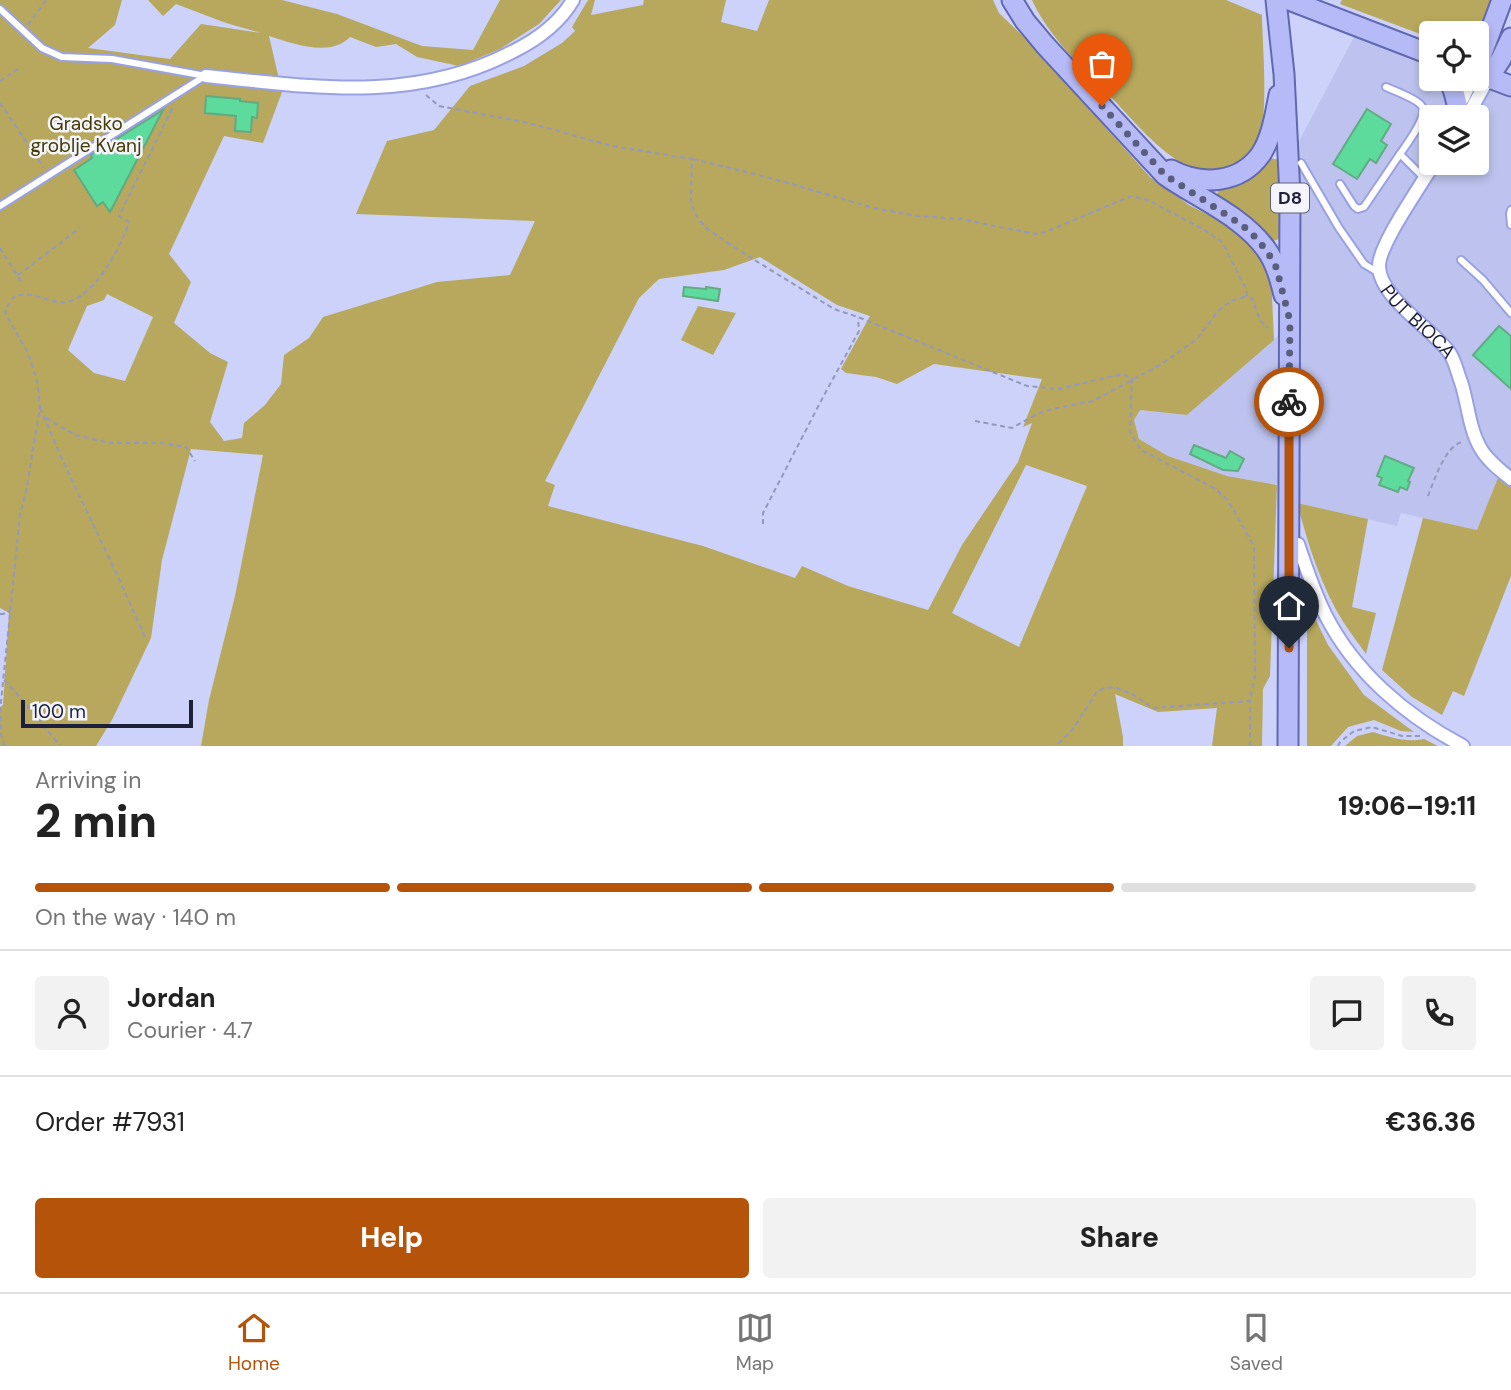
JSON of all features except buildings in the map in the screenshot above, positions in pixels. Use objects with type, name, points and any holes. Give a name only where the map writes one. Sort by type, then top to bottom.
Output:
[{"type":"main road","name":"D8","points":[[1276,0],[1284,74],[1290,195],[1288,746]]},
{"type":"main road","points":[[1289,0],[1419,52]]},
{"type":"main road","points":[[1014,1],[1025,21],[1045,45],[1165,175],[1221,210],[1254,236],[1267,251],[1276,267],[1290,321]]},
{"type":"main road","points":[[1489,26],[1499,9]]},
{"type":"main road","points":[[1489,42],[1499,9]]},
{"type":"main road","points":[[1489,67],[1501,59],[1511,38]]},
{"type":"main road","points":[[1150,158],[1191,178],[1207,181],[1238,174],[1251,165],[1268,141],[1284,74]]},
{"type":"main road","points":[[1489,78],[1511,86]]},
{"type":"street","points":[[206,76],[294,85],[386,88],[445,79],[529,44],[552,27],[573,0]]},
{"type":"street","name":"PUT BIOCA","points":[[1427,175],[1384,245],[1379,264],[1381,281],[1392,296],[1449,353],[1480,448],[1495,466],[1511,479]]},
{"type":"street","points":[[1298,544],[1310,581],[1326,616],[1367,676],[1414,717],[1463,746]]},
{"type":"lane","points":[[0,9],[42,48],[62,57],[112,59],[206,76]]},
{"type":"lane","points":[[0,206],[206,76]]},
{"type":"lane","points":[[1340,184],[1354,206],[1358,209],[1364,207],[1423,118],[1424,110],[1420,103],[1386,87]]},
{"type":"lane","points":[[1400,155],[1425,179]]},
{"type":"lane","points":[[1301,163],[1339,228],[1364,264],[1379,273]]},
{"type":"lane","points":[[1511,210],[1511,225]]},
{"type":"lane","points":[[1461,260],[1483,280],[1511,313]]},
{"type":"path","points":[[23,31],[46,0]]},
{"type":"path","points":[[0,81],[21,67]]},
{"type":"path","points":[[416,84],[439,106],[529,123],[612,146],[692,159],[767,177],[874,208],[917,216],[961,219],[1028,233],[1048,231],[1131,196],[1148,200],[1222,242],[1247,296],[1251,298],[1260,320],[1268,328]]},
{"type":"path","points":[[4,746],[0,712],[20,515],[40,407],[37,380],[28,353],[5,313],[11,300],[19,294],[67,302],[82,294],[111,262],[129,222],[119,216],[179,93]]},
{"type":"path","points":[[0,103],[48,174]]},
{"type":"path","points":[[692,159],[691,200],[699,220],[710,231],[834,309],[1027,386],[1058,389],[1123,373],[1132,379]]},
{"type":"path","points":[[18,275],[80,228]]},
{"type":"path","points":[[0,248],[22,281]]},
{"type":"path","points":[[975,421],[1012,428],[1044,411],[1093,401],[1160,365],[1197,339],[1218,311],[1231,301],[1247,296]]},
{"type":"path","points":[[763,524],[763,513],[859,331],[858,317]]},
{"type":"path","points":[[1132,379],[1130,432],[1141,450],[1214,488],[1224,496],[1254,546],[1255,676],[1250,701],[1250,746]]},
{"type":"path","points":[[40,407],[145,637]]},
{"type":"path","points":[[45,417],[75,435],[110,443],[161,443],[186,447],[195,461]]},
{"type":"path","points":[[1428,496],[1438,470],[1452,448],[1462,441],[1466,443],[1477,439]]},
{"type":"path","points":[[0,614],[11,610]]},
{"type":"path","points":[[3,679],[60,746]]},
{"type":"path","points":[[1056,746],[1073,729],[1096,693],[1104,688],[1114,687],[1134,695],[1153,708],[1250,701]]},
{"type":"path","points":[[1338,746],[1354,731],[1372,727],[1402,736],[1419,737],[1433,729]]},
{"type":"shaded area","points":[[1354,37],[1419,59],[1419,91],[1489,91],[1489,86],[1511,96],[1511,487],[1498,479],[1477,530],[1401,513],[1397,526],[1297,503],[1297,488],[1227,476],[1168,456],[1139,439],[1134,420],[1139,410],[1187,415],[1296,320],[1296,147]]},
{"type":"green space","name":"Gradsko groblje Kvanj","points":[[0,0],[122,0],[115,25],[88,48],[170,59],[201,24],[261,33],[176,4],[163,16],[148,0],[282,0],[337,14],[422,46],[473,50],[500,0],[561,0],[539,24],[500,49],[459,66],[417,57],[396,44],[376,47],[350,37],[332,47],[322,48],[299,45],[269,36],[282,92],[263,143],[224,136],[169,254],[191,282],[174,323],[210,353],[228,362],[210,422],[224,441],[242,438],[244,423],[265,405],[281,384],[284,355],[309,338],[323,317],[437,282],[510,275],[535,221],[356,214],[387,141],[434,130],[470,86],[524,66],[562,43],[575,31],[572,27],[588,0],[595,0],[591,15],[643,5],[644,0],[726,0],[721,22],[757,31],[769,0],[993,0],[999,13],[1031,44],[1150,177],[1189,205],[1228,225],[1256,250],[1271,275],[1274,340],[1187,415],[1140,410],[1134,420],[1139,439],[1168,456],[1227,476],[1277,485],[1270,676],[1263,689],[1262,746],[1212,746],[1217,708],[1158,712],[1115,694],[1123,746],[201,746],[263,455],[191,449],[162,560],[151,638],[113,718],[96,746],[0,746],[0,707],[3,705],[9,613],[0,608]],"holes":[[[760,257],[837,305],[870,316],[841,369],[846,373],[876,377],[897,384],[934,364],[1042,379],[1023,427],[1032,423],[1018,462],[962,545],[928,610],[848,586],[802,566],[795,578],[703,546],[548,506],[555,485],[545,481],[639,298],[659,279],[724,270]],[[107,294],[153,317],[125,381],[94,373],[68,350],[87,306],[104,300]],[[1026,465],[1087,486],[1019,647],[952,613]]]},
{"type":"green space","points":[[1032,0],[1226,0],[1262,15],[1264,100],[1261,132],[1257,143],[1238,163],[1214,172],[1181,162],[1150,138],[1068,52],[1048,28]]},
{"type":"green space","points":[[1342,0],[1490,0],[1483,21],[1419,21],[1419,34],[1340,4]]},
{"type":"green space","points":[[1270,158],[1279,160],[1281,238],[1271,242],[1215,200],[1219,189],[1248,178]]},
{"type":"green space","points":[[698,306],[736,313],[713,355],[681,340]]},
{"type":"green space","points":[[1498,478],[1511,487],[1511,576],[1464,696],[1453,691],[1442,715],[1412,697],[1382,670],[1423,518],[1477,530]]},
{"type":"green space","points":[[1297,503],[1368,519],[1352,607],[1376,613],[1366,654],[1328,595]]},
{"type":"green space","points":[[1307,602],[1328,645],[1364,695],[1414,732],[1401,731],[1374,720],[1348,727],[1331,746],[1307,746]]},
{"type":"green space","points":[[1373,732],[1404,740],[1424,739],[1438,746],[1345,746],[1357,736]]},
{"type":"way so far","points":[[1102,106],[1165,175],[1242,225],[1267,251],[1276,267],[1290,321],[1289,402]]},
{"type":"route","points":[[1289,402],[1289,648]]}]
